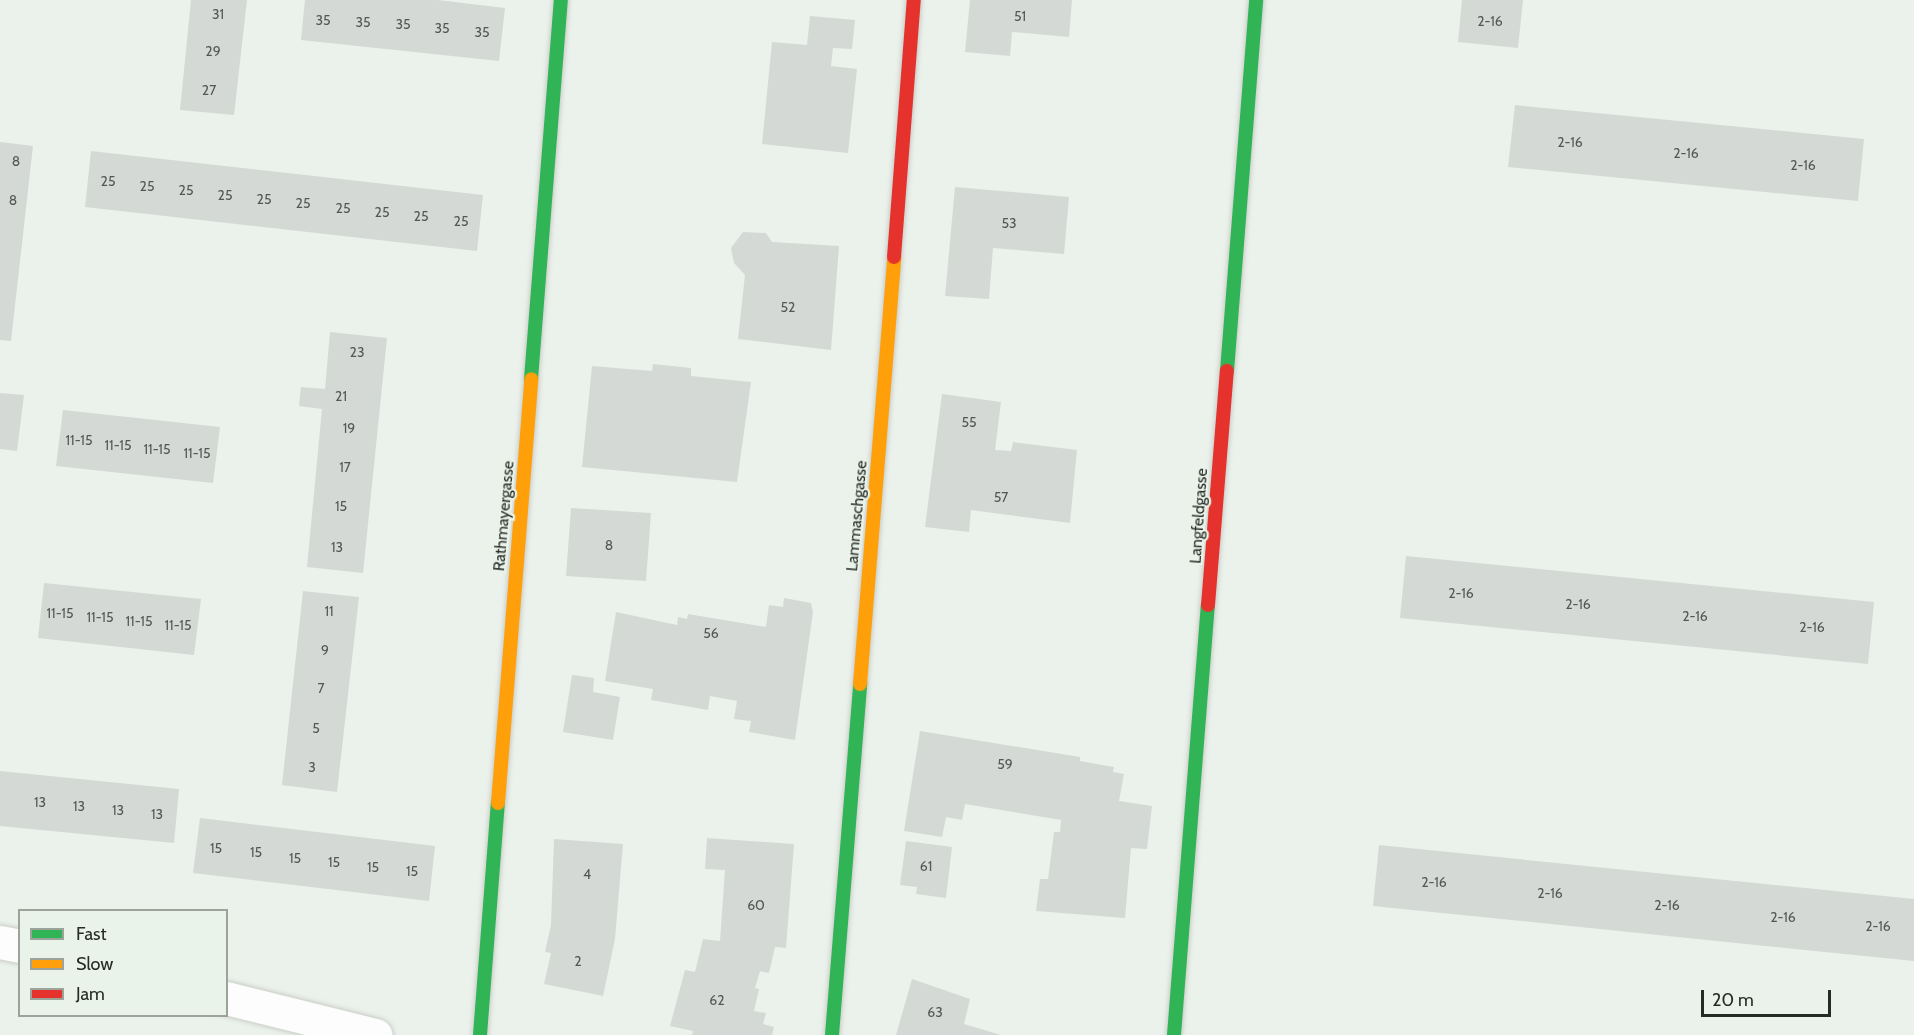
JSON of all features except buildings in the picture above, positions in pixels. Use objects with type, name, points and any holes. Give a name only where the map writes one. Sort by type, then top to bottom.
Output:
[{"type":"street","name":"Rathmayergasse","points":[[480,1035],[561,0]]},
{"type":"street","name":"Lammaschgasse","points":[[832,1035],[914,0]]},
{"type":"street","name":"Langfeldgasse","points":[[1174,1035],[1256,0]]},
{"type":"street","points":[[0,942],[18,946]]},
{"type":"street","points":[[228,998],[375,1035]]},
{"type":"traffic: fast","points":[[531,379],[561,0]]},
{"type":"traffic: fast","points":[[1227,371],[1256,0]]},
{"type":"traffic: fast","points":[[1174,1035],[1208,605]]},
{"type":"traffic: fast","points":[[832,1035],[860,684]]},
{"type":"traffic: fast","points":[[480,1035],[498,803]]},
{"type":"traffic: slow","points":[[860,684],[894,257]]},
{"type":"traffic: slow","points":[[498,803],[531,379]]},
{"type":"traffic: jam","points":[[894,257],[914,0]]},
{"type":"traffic: jam","points":[[1208,605],[1227,371]]}]
